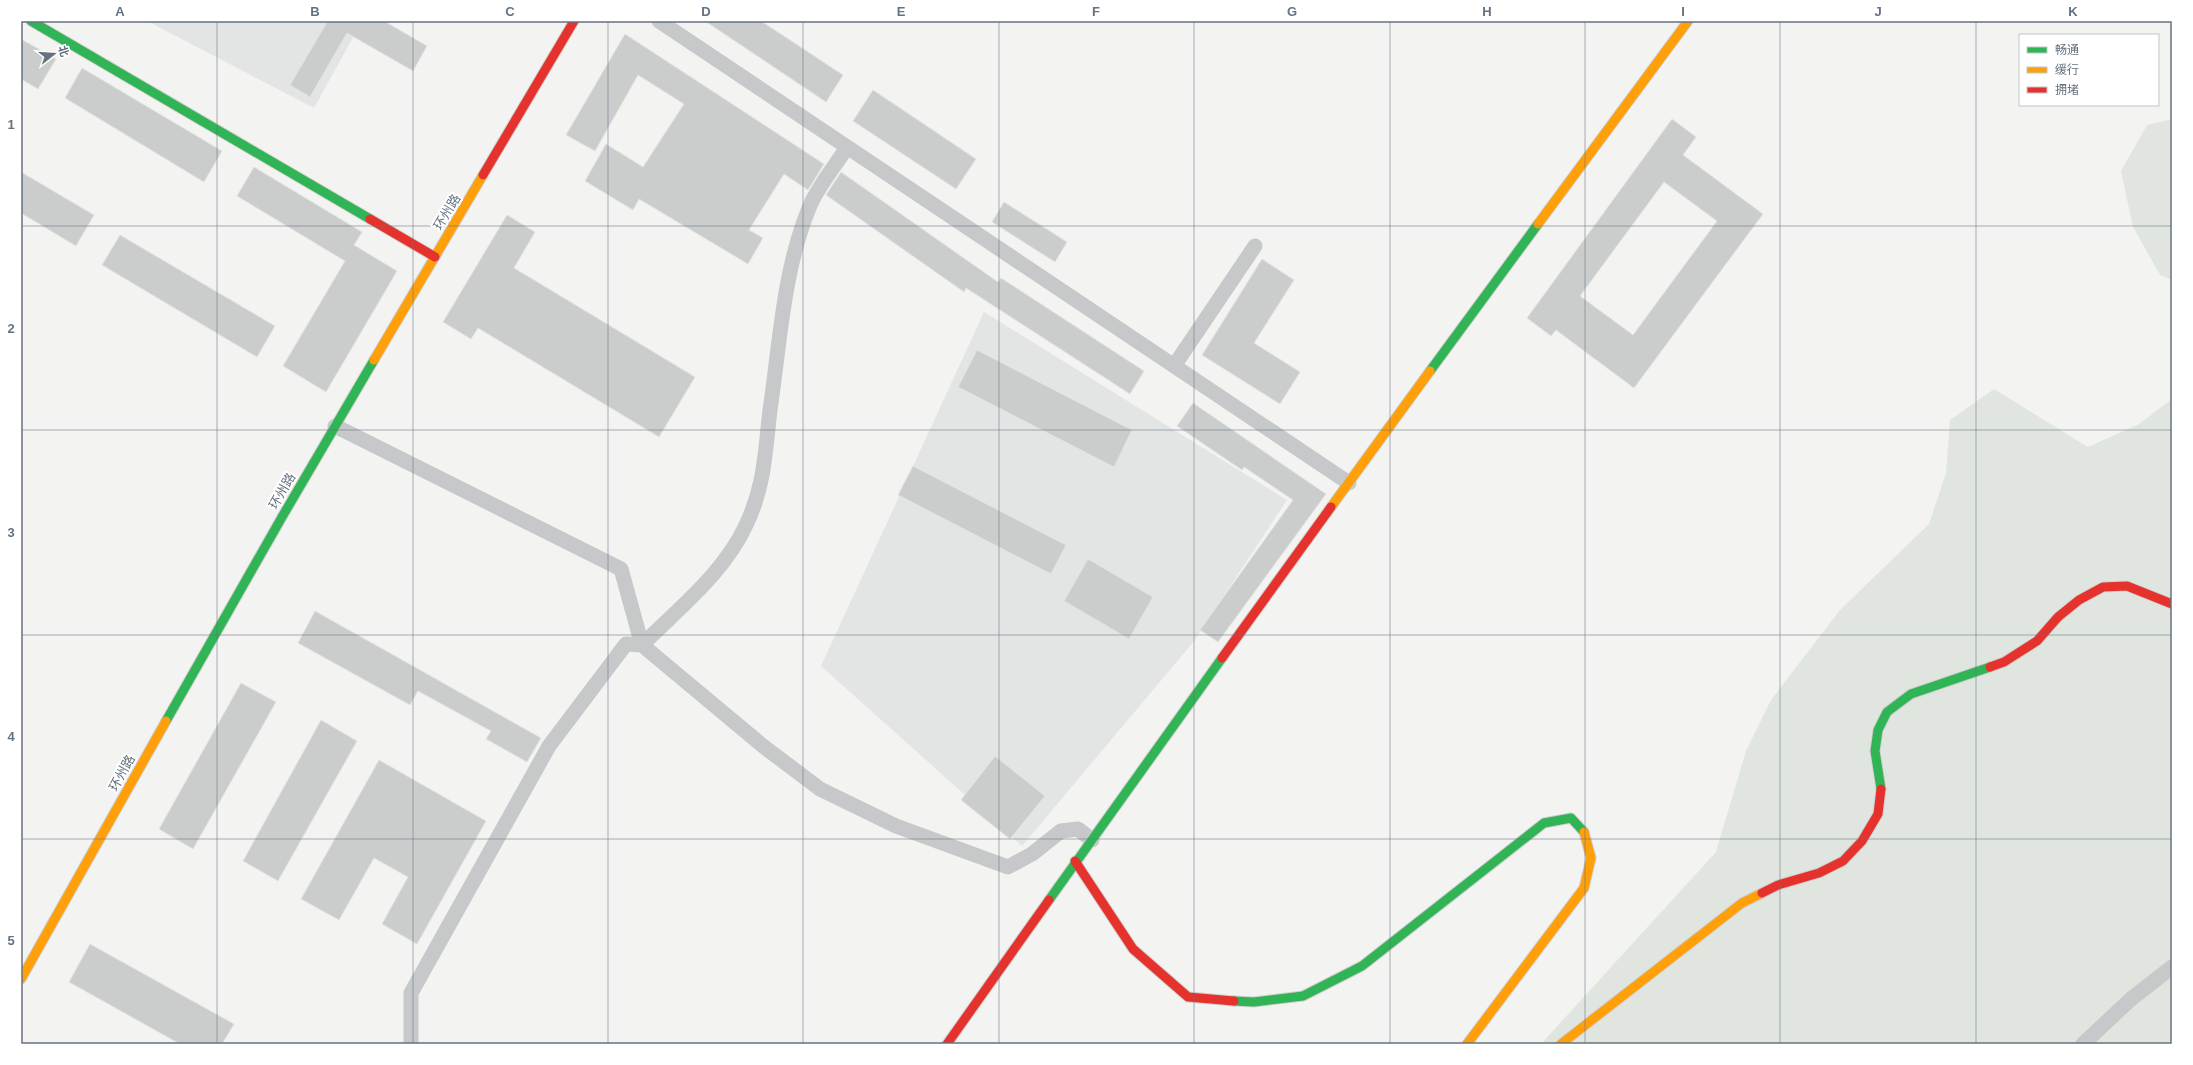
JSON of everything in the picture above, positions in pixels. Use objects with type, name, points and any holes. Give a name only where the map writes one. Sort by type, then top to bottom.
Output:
[{"type":"street","points":[[31,21],[435,257]]},
{"type":"street","name":"环州路","points":[[21,979],[282,517],[574,21]]},
{"type":"street","points":[[659,21],[1349,483]]},
{"type":"street","points":[[947,1044],[1075,861],[1092,840],[1349,483],[1688,21]]},
{"type":"street","points":[[411,1044],[411,993],[549,746],[626,644],[642,645],[722,563],[737,542],[754,507],[765,469],[768,429],[790,268],[809,207],[848,147]]},
{"type":"street","points":[[1174,366],[1255,246]]},
{"type":"street","points":[[335,426],[621,569],[642,645],[763,746],[820,789],[896,826],[1008,867],[1032,854],[1061,831],[1078,829],[1092,840]]},
{"type":"street","points":[[1561,1044],[1650,973],[1742,903],[1778,885],[1819,873],[1843,861],[1862,841],[1878,814],[1881,789],[1875,751],[1878,730],[1887,712],[1911,694],[2004,662],[2037,641],[2058,617],[2079,600],[2103,587],[2127,586],[2172,604]]},
{"type":"street","points":[[1075,861],[1133,950],[1188,997],[1254,1002],[1303,996],[1362,966],[1544,823],[1571,818],[1586,834],[1591,858],[1584,888],[1468,1044]]},
{"type":"street","points":[[2084,1044],[2131,999],[2172,967]]},
{"type":"shaded area","points":[[147,21],[362,21],[314,108]]},
{"type":"shaded area","points":[[2172,119],[2172,280],[2160,275],[2133,227],[2121,171],[2147,125]]},
{"type":"shaded area","points":[[984,312],[1287,500],[1195,640],[1022,846],[821,666]]},
{"type":"shaded area","points":[[1994,389],[2088,447],[2139,424],[2172,399],[2172,1044],[1541,1044],[1716,852],[1746,751],[1771,700],[1840,610],[1929,524],[1946,473],[1950,420]]},
{"type":"building","points":[[326,21],[384,21],[427,46],[413,71],[347,33],[310,97],[290,85],[327,22]]},
{"type":"building","points":[[705,21],[761,21],[843,75],[826,102]]},
{"type":"building","points":[[625,34],[824,164],[808,190],[784,174],[749,230],[763,238],[748,264],[639,199],[633,210],[585,181],[606,144],[643,167],[684,104],[638,75],[595,151],[566,135]]},
{"type":"building","points":[[21,39],[56,59],[38,89],[21,79]]},
{"type":"building","points":[[82,68],[222,151],[204,182],[65,98]]},
{"type":"building","points":[[873,90],[976,159],[956,189],[853,121]]},
{"type":"building","points":[[1672,119],[1696,137],[1683,155],[1763,214],[1634,388],[1556,330],[1551,336],[1527,318]],"holes":[[[1664,182],[1717,221],[1633,335],[1580,296]]]},
{"type":"building","points":[[254,167],[362,232],[354,245],[397,271],[326,392],[283,366],[345,261],[237,196]]},
{"type":"building","points":[[21,172],[94,215],[76,246],[21,213]]},
{"type":"building","points":[[841,172],[998,282],[1001,278],[1144,371],[1130,394],[966,288],[964,292],[826,195]]},
{"type":"building","points":[[1004,202],[1067,242],[1055,262],[992,222]]},
{"type":"building","points":[[507,215],[535,232],[514,268],[695,377],[659,437],[478,328],[471,339],[443,322]]},
{"type":"building","points":[[120,235],[275,326],[257,357],[102,265]]},
{"type":"building","points":[[1262,259],[1294,280],[1254,343],[1300,372],[1280,404],[1202,355]]},
{"type":"building","points":[[977,350],[1132,430],[1114,467],[958,387]]},
{"type":"building","points":[[1193,403],[1326,494],[1218,642],[1200,630],[1293,500],[1244,467],[1242,470],[1177,426]]},
{"type":"building","points":[[913,466],[1066,545],[1051,574],[898,495]]},
{"type":"building","points":[[1088,559],[1153,597],[1129,639],[1064,601]]},
{"type":"building","points":[[315,611],[541,738],[527,762],[486,739],[491,731],[418,691],[410,705],[298,643]]},
{"type":"building","points":[[241,683],[276,702],[193,849],[159,829]]},
{"type":"building","points":[[321,720],[357,741],[278,881],[243,861]]},
{"type":"building","points":[[995,756],[1045,796],[1010,839],[961,800]]},
{"type":"building","points":[[379,760],[486,821],[417,944],[382,924],[408,877],[374,858],[339,920],[301,899]]},
{"type":"building","points":[[90,944],[234,1024],[222,1044],[180,1044],[69,982]]},
{"type":"traffic: fast","points":[[31,21],[370,219]]},
{"type":"traffic: fast","points":[[1430,371],[1538,224]]},
{"type":"traffic: fast","points":[[166,721],[282,517],[374,360]]},
{"type":"traffic: fast","points":[[1049,900],[1222,658]]},
{"type":"traffic: fast","points":[[1881,789],[1875,751],[1878,730],[1887,712],[1911,694],[1990,667]]},
{"type":"traffic: fast","points":[[1234,1001],[1254,1002],[1303,996],[1362,966],[1544,823],[1571,818],[1584,832]]},
{"type":"traffic: slow","points":[[1538,224],[1688,21]]},
{"type":"traffic: slow","points":[[374,360],[483,175]]},
{"type":"traffic: slow","points":[[1331,507],[1430,371]]},
{"type":"traffic: slow","points":[[21,979],[166,721]]},
{"type":"traffic: slow","points":[[1467,1044],[1584,888],[1591,858],[1584,832]]},
{"type":"traffic: slow","points":[[1561,1044],[1742,903],[1762,893]]},
{"type":"traffic: jam","points":[[483,175],[574,21]]},
{"type":"traffic: jam","points":[[370,219],[435,257]]},
{"type":"traffic: jam","points":[[1222,658],[1331,507]]},
{"type":"traffic: jam","points":[[1990,667],[2004,662],[2037,641],[2058,617],[2079,600],[2103,587],[2127,586],[2172,604]]},
{"type":"traffic: jam","points":[[1762,893],[1778,885],[1819,873],[1843,861],[1862,841],[1878,814],[1881,789]]},
{"type":"traffic: jam","points":[[1075,861],[1133,949],[1188,997],[1234,1001]]},
{"type":"traffic: jam","points":[[947,1044],[1049,900]]}]
